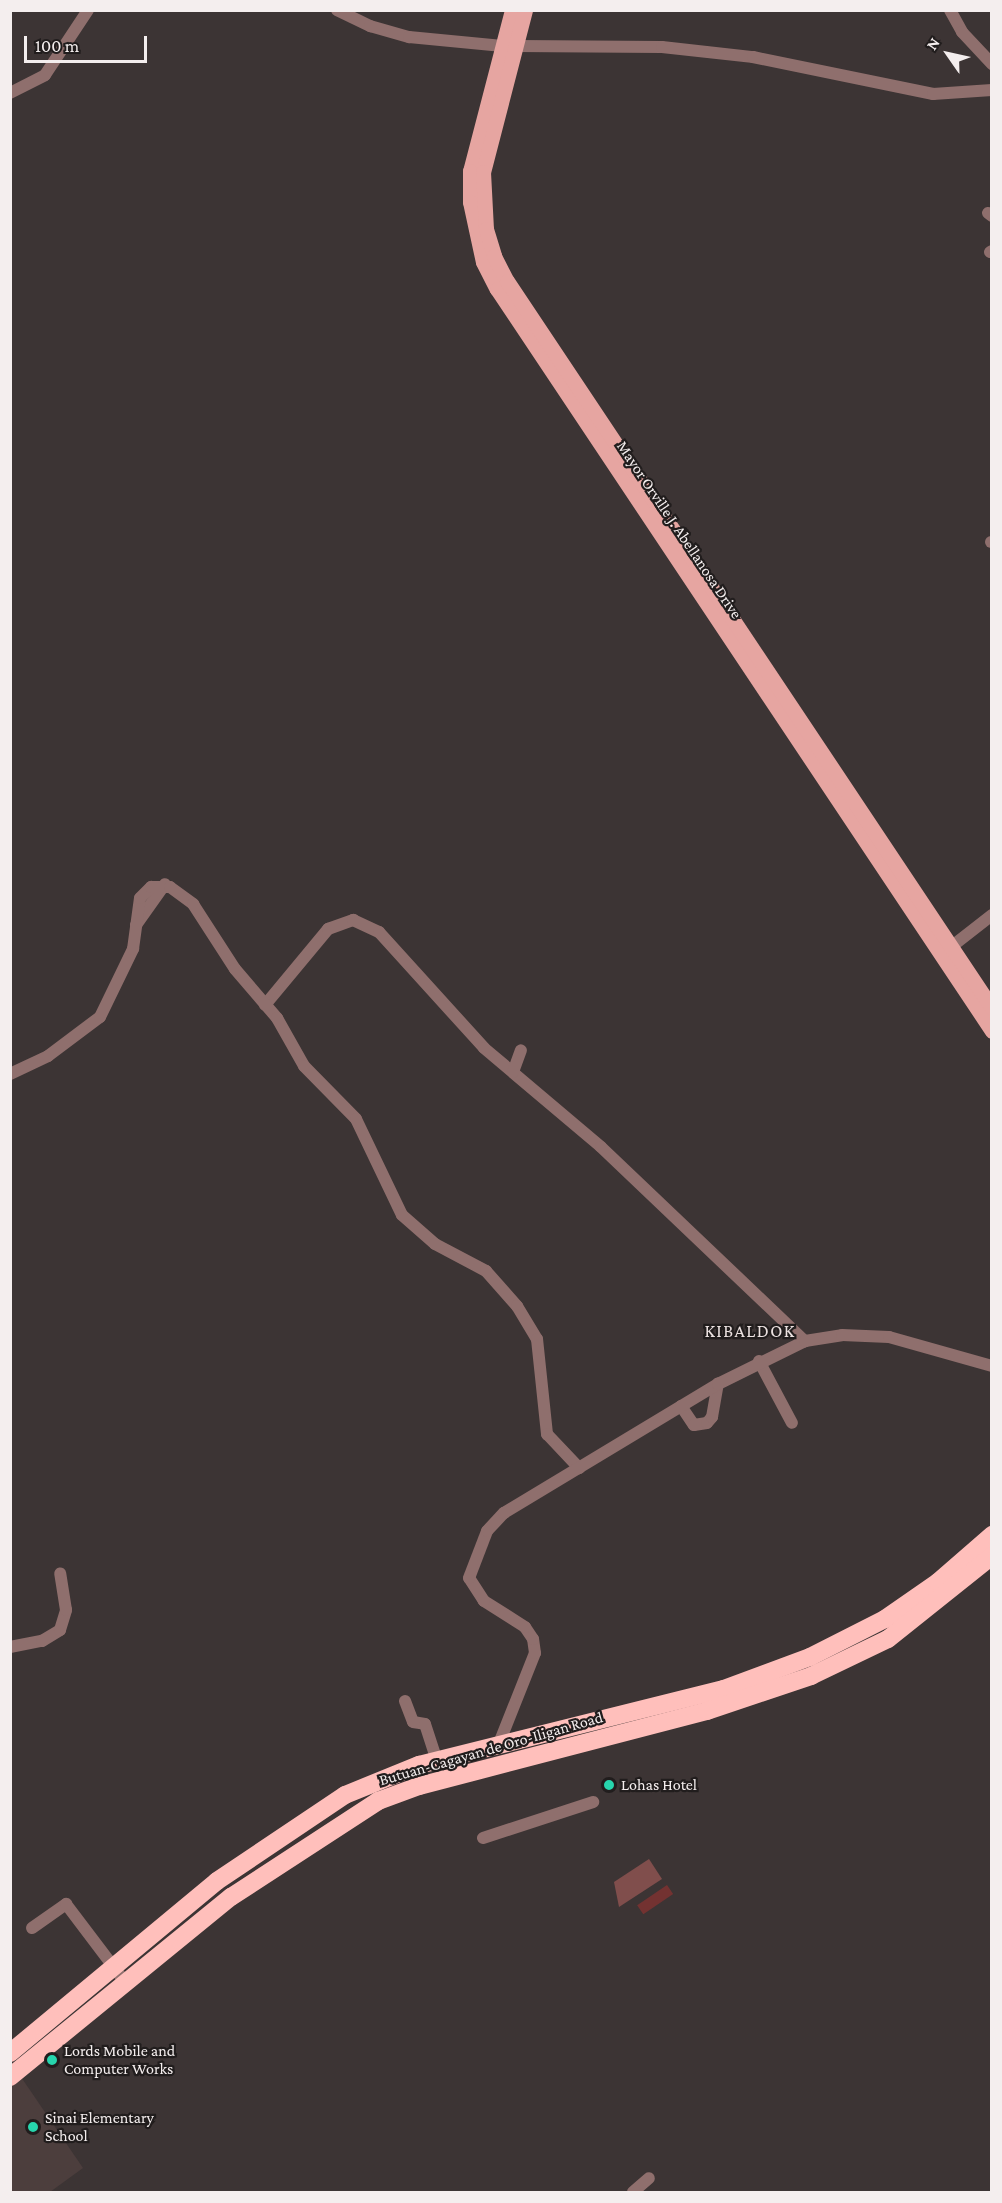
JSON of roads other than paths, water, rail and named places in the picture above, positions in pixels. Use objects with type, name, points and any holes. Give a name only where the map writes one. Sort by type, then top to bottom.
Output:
[{"type":"highway","name":"Butuan-Cagayan de Oro-Iligan Road","points":[[10,2077],[241,1889],[378,1801],[419,1786],[707,1711],[811,1676],[888,1639],[983,1557],[992,1535]]},
{"type":"highway","name":"Butuan-Cagayan de Oro-Iligan Road","points":[[10,2053],[229,1872],[367,1785],[437,1761],[724,1689],[810,1657],[885,1619],[983,1557]]},
{"type":"highway","points":[[367,1785],[378,1801]]},
{"type":"main road","name":"Mayor Orville J. Abellanosa Drive","points":[[512,10],[509,46],[477,172],[474,232],[497,289],[992,1031]]},
{"type":"main road","name":"Mayor Orville J. Abellanosa Drive","points":[[509,46],[525,10]]},
{"type":"main road","name":"Mayor Orville J. Abellanosa Drive","points":[[477,172],[486,228],[507,281],[992,1008]]},
{"type":"street","points":[[10,93],[45,75],[88,10]]},
{"type":"street","points":[[337,10],[370,26],[417,39],[509,46],[662,47],[753,57],[933,94],[992,90]]},
{"type":"street","points":[[950,10],[962,32],[992,64]]},
{"type":"street","points":[[10,1074],[48,1056],[100,1017],[133,949],[144,892],[165,884],[193,904],[235,969],[278,1018],[310,1073],[356,1119],[402,1215],[435,1244],[486,1271],[517,1306],[537,1339],[547,1434],[579,1468]]},
{"type":"street","points":[[951,947],[992,915]]},
{"type":"street","points":[[265,1005],[328,929],[353,920],[386,938],[469,1031],[601,1147],[805,1341]]},
{"type":"street","points":[[513,1072],[521,1050]]},
{"type":"street","points":[[498,1746],[533,1662],[535,1645],[525,1627],[476,1593],[469,1578],[471,1564],[498,1517],[717,1384],[759,1361],[805,1341],[842,1335],[889,1337],[992,1366]]},
{"type":"street","points":[[759,1361],[792,1423]]},
{"type":"street","points":[[681,1406],[694,1425],[707,1423],[712,1417],[717,1384]]},
{"type":"street","points":[[10,1647],[53,1637],[60,1630],[66,1610],[60,1573]]},
{"type":"street","points":[[405,1701],[413,1722],[425,1724],[437,1761]]},
{"type":"street","points":[[483,1838],[594,1802]]},
{"type":"street","points":[[32,1928],[66,1904],[125,1982]]},
{"type":"street","points":[[633,2193],[648,2178]]},
{"type":"place","name":"Lohas Hotel","points":[[609,1785]]},
{"type":"place","name":"Lords Mobile and Computer Works","points":[[52,2060]]},
{"type":"place","name":"Sinai Elementary School","points":[[33,2127]]},
{"type":"district","name":"KIBALDOK","points":[[750,1331]]}]
